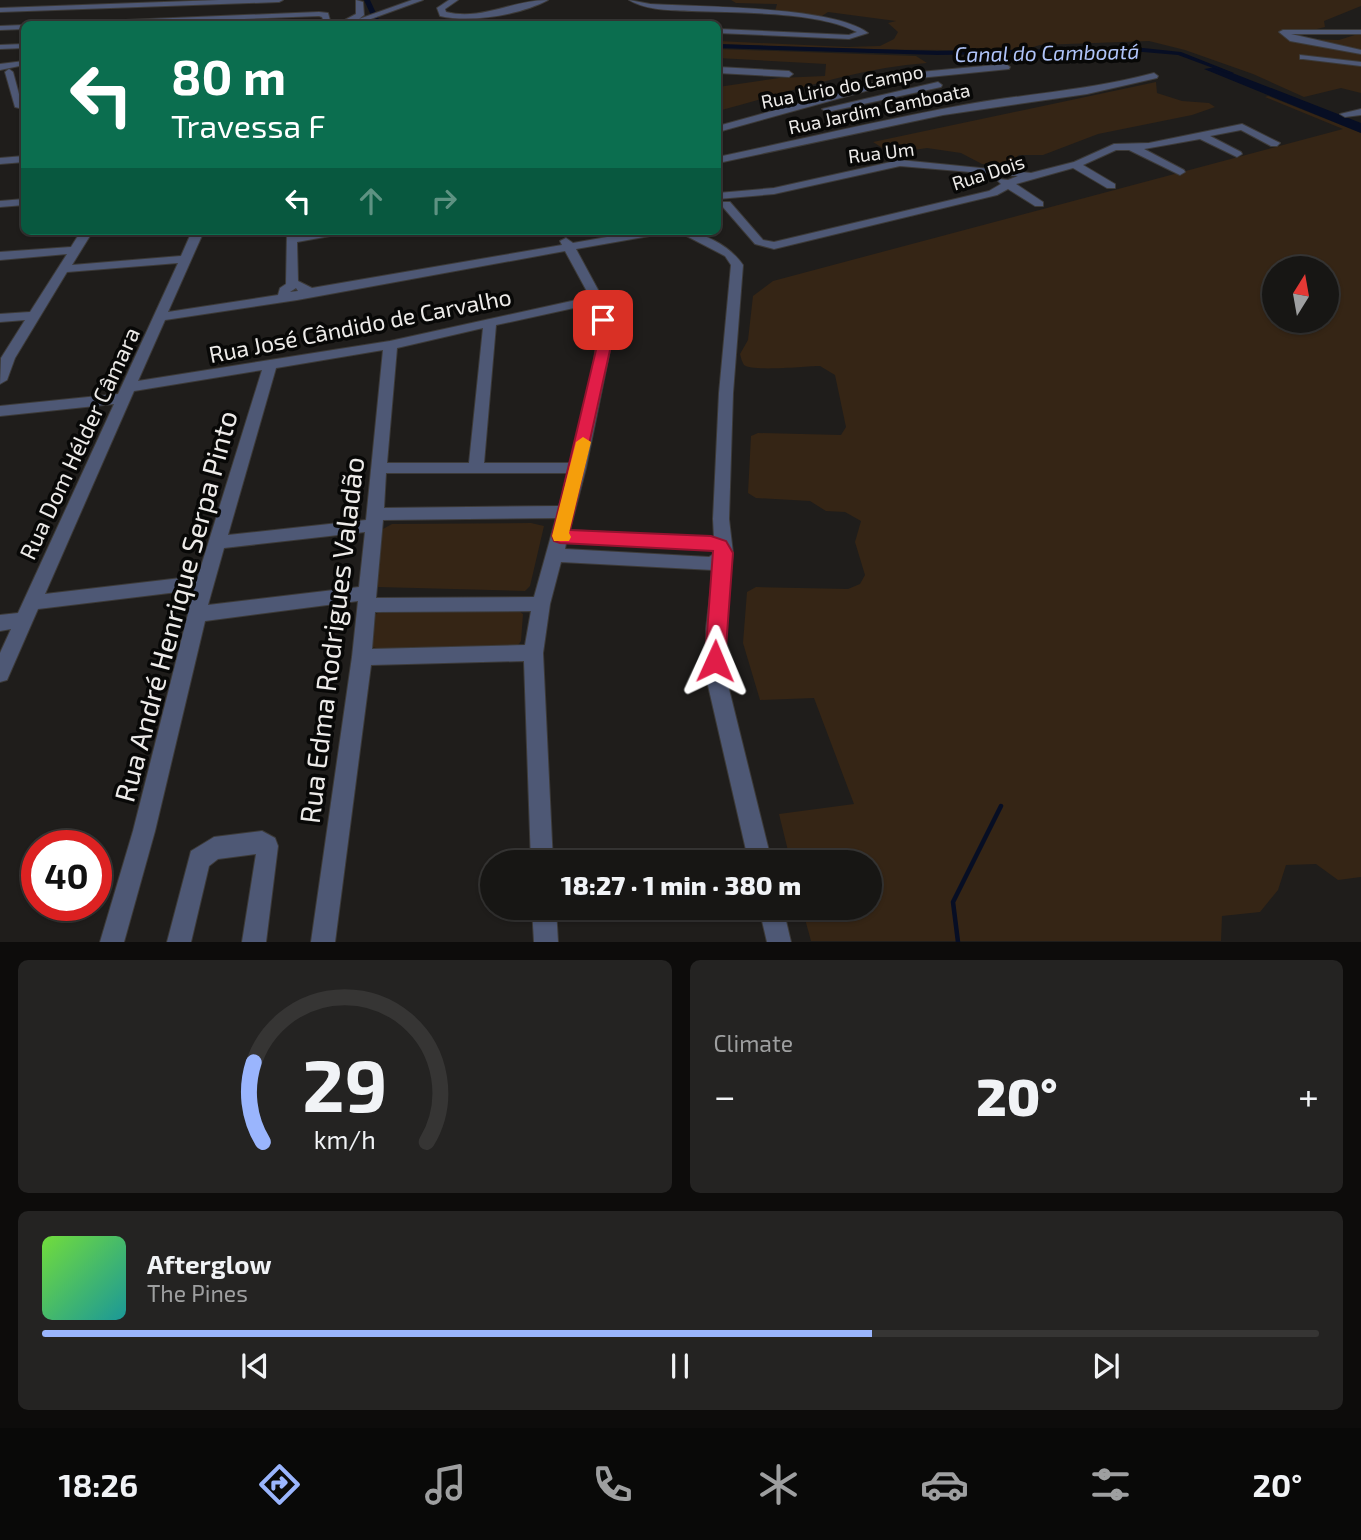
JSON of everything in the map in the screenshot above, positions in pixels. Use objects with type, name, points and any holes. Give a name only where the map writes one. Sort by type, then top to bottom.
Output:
[{"type":"street","points":[[45,8],[55,0]]},
{"type":"street","points":[[0,10],[279,0]]},
{"type":"street","points":[[351,21],[357,19],[361,7],[383,12],[418,0]]},
{"type":"street","points":[[454,0],[441,8],[443,14],[462,18],[484,16],[544,0]]},
{"type":"street","points":[[633,0],[649,6],[709,14],[824,19],[856,27],[864,33],[849,37],[721,31]]},
{"type":"street","points":[[245,21],[301,20],[324,14],[327,21]]},
{"type":"street","points":[[0,28],[21,27]]},
{"type":"street","points":[[1358,32],[1283,32],[1293,39],[1361,52]]},
{"type":"street","points":[[0,47],[21,46]]},
{"type":"street","points":[[1303,57],[1361,64]]},
{"type":"street","points":[[4,69],[21,65]]},
{"type":"street","points":[[4,69],[21,65]]},
{"type":"street","name":"Rua Lirio do Campo","points":[[721,128],[909,76],[1006,67]]},
{"type":"street","points":[[724,70],[774,72],[792,68],[757,79],[750,72]]},
{"type":"street","points":[[4,69],[20,107]]},
{"type":"street","name":"Rua Jardim Camboata","points":[[721,159],[972,106],[1122,87],[1154,76]]},
{"type":"street","name":"Rua Lirio do Campo","points":[[753,121],[825,110],[938,85]]},
{"type":"street","points":[[1345,114],[1361,112]]},
{"type":"street","name":"Rua Dois","points":[[721,202],[759,242],[774,246],[993,193],[1008,184],[1075,165],[1104,150],[1140,147],[1235,128]]},
{"type":"street","points":[[1200,135],[1237,154]]},
{"type":"street","points":[[1140,147],[1180,173]]},
{"type":"street","points":[[0,161],[21,159]]},
{"type":"street","name":"Rua Um","points":[[721,201],[759,199],[774,191],[900,163],[1035,175]]},
{"type":"street","points":[[1075,165],[1111,186]]},
{"type":"street","points":[[988,171],[1039,204]]},
{"type":"street","points":[[0,204],[21,202]]},
{"type":"street","points":[[0,380],[8,358],[84,235]]},
{"type":"street","name":"Rua Dom Hélder Câmara","points":[[0,674],[196,235]]},
{"type":"street","points":[[292,235],[295,291]]},
{"type":"street","points":[[568,244],[606,235]]},
{"type":"street","points":[[163,314],[568,244],[643,235]]},
{"type":"street","points":[[681,235],[702,240],[729,254],[737,265],[726,393],[722,554],[715,629],[717,681],[758,850]]},
{"type":"street","points":[[541,850],[533,653],[541,604],[578,468],[603,350],[603,320],[597,299],[568,244]]},
{"type":"street","points":[[0,256],[74,250]]},
{"type":"street","points":[[64,269],[187,259]]},
{"type":"street","name":"Rua José Cândido de Carvalho","points":[[0,411],[127,393],[390,345],[597,299]]},
{"type":"street","points":[[0,318],[34,315]]},
{"type":"street","points":[[475,468],[490,323]]},
{"type":"street","name":"Rua Edma Rodrigues Valadão","points":[[323,942],[362,657],[365,599],[381,468],[390,345]]},
{"type":"street","name":"Rua André Henrique Serpa Pinto","points":[[112,942],[144,831],[205,582],[270,365]]},
{"type":"street","points":[[381,468],[578,468]]},
{"type":"street","points":[[218,542],[375,519],[566,512]]},
{"type":"street","points":[[702,553],[721,519]]},
{"type":"street","points":[[560,536],[702,553],[715,564],[722,554]]},
{"type":"street","points":[[555,555],[702,553]]},
{"type":"street","points":[[702,553],[719,589]]},
{"type":"street","points":[[0,622],[27,611],[205,582]]},
{"type":"street","points":[[198,614],[365,599],[541,604]]},
{"type":"street","points":[[362,657],[533,653]]},
{"type":"street","points":[[179,942],[199,859],[214,848],[262,842],[267,846],[267,859],[254,942]]},
{"type":"street","points":[[545,920],[546,942]]},
{"type":"street","points":[[774,920],[779,942]]},
{"type":"shaded area","points":[[731,0],[1361,0],[1361,6],[1324,21],[1325,27],[1297,34],[1301,39],[1339,40],[1361,33],[1361,93],[1341,88],[1304,97],[1253,74],[1185,50],[1149,41],[1040,45],[995,51],[721,44],[721,41],[880,46],[894,39],[898,32],[888,23],[896,21],[828,12],[822,16],[775,11],[777,4],[736,3]]},
{"type":"shaded area","points":[[721,49],[916,56],[927,63],[874,70],[721,110],[721,87],[779,78],[825,76],[826,64],[721,58]]},
{"type":"shaded area","points":[[1156,82],[1157,93],[1182,101],[1209,103],[1215,107],[1192,115],[1098,134],[1043,155],[1019,155],[1006,166],[982,164],[961,153],[927,148],[907,151],[884,149],[873,142]]},
{"type":"shaded area","points":[[1265,97],[1361,133],[1361,877],[1338,880],[1316,864],[1286,865],[1278,890],[1260,912],[1222,916],[1221,941],[811,941],[805,920],[882,920],[882,850],[788,850],[779,814],[854,804],[814,698],[760,700],[743,643],[747,592],[756,587],[848,589],[860,584],[865,575],[855,542],[861,521],[845,512],[826,511],[810,501],[756,498],[748,493],[751,436],[758,433],[841,435],[846,427],[835,375],[820,366],[769,368],[744,365],[740,354],[748,340],[753,296],[773,281],[1343,129]]},
{"type":"shaded area","points":[[531,523],[544,526],[530,586],[525,591],[378,587],[374,584],[381,530],[392,524]]},
{"type":"shaded area","points":[[516,609],[523,614],[521,641],[516,648],[386,651],[369,646],[372,617],[379,612]]},
{"type":"water","points":[[1217,67],[1361,123],[1361,133],[1204,69]]},
{"type":"waterway","name":"Canal do Camboatá","points":[[367,0],[377,21]]},
{"type":"waterway","name":"Canal do Camboatá","points":[[721,46],[937,53],[1143,50],[1179,53],[1231,73]]},
{"type":"waterway","points":[[958,942],[953,902],[1001,806]]},
{"type":"slow traffic","points":[[563,537],[560,536],[583,442]]},
{"type":"route","points":[[603,320],[603,350],[578,468],[560,536],[711,543],[719,546],[724,553],[715,629],[715,661]]}]
